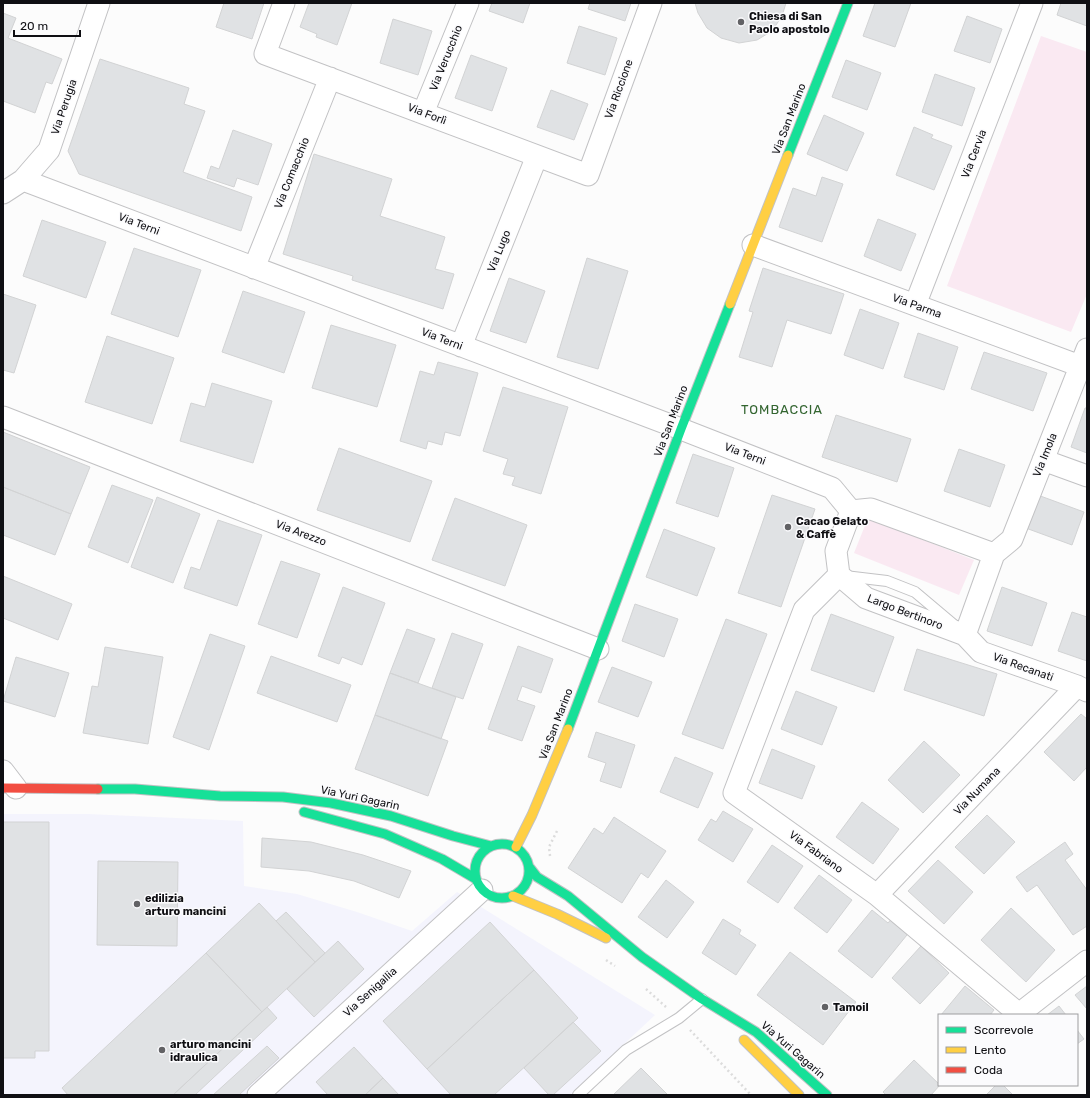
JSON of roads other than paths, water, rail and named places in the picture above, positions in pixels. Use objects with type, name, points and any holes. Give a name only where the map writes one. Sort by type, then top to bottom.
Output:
[{"type":"main road","name":"Via San Marino","points":[[516,847],[532,815],[562,745],[680,429],[848,3]]},
{"type":"main road","name":"Via Yuri Gagarin","points":[[10,788],[135,790],[220,796],[283,798],[331,803],[391,816],[453,836],[491,846],[503,843],[516,847],[527,859],[530,868],[537,877],[568,896],[642,957],[702,999],[756,1032],[827,1095]]},
{"type":"main road","name":"Via Yuri Gagarin","points":[[220,796],[274,806]]},
{"type":"main road","name":"Via Yuri Gagarin","points":[[297,810],[385,834],[442,859],[479,884],[492,896],[503,898],[513,896],[557,914],[642,957]]},
{"type":"main road","points":[[479,884],[474,871],[476,863],[479,856],[491,846]]},
{"type":"main road","points":[[513,896],[521,891],[526,884],[530,868]]},
{"type":"main road","name":"Via Yuri Gagarin","points":[[702,999],[799,1095]]},
{"type":"street","name":"Via Perugia","points":[[3,193],[23,180],[49,150],[98,3]]},
{"type":"street","name":"Via Forlì","points":[[284,3],[265,54],[588,175]]},
{"type":"street","name":"Via Verucchio","points":[[423,113],[468,3]]},
{"type":"street","name":"Via Riccione","points":[[588,175],[651,3]]},
{"type":"street","name":"Via Cervia","points":[[916,305],[1032,3]]},
{"type":"street","name":"Via Comacchio","points":[[254,268],[330,78]]},
{"type":"street","name":"Via Lugo","points":[[461,346],[537,156]]},
{"type":"street","name":"Via Terni","points":[[23,180],[832,488],[851,511]]},
{"type":"street","name":"Via Parma","points":[[753,245],[916,305],[1084,358]]},
{"type":"street","name":"Via Imola","points":[[994,554],[1012,539],[1084,358]]},
{"type":"street","name":"Via Arezzo","points":[[3,417],[598,649]]},
{"type":"street","points":[[1043,460],[1087,476]]},
{"type":"street","points":[[839,576],[836,551],[851,511],[871,509],[994,554],[966,635]]},
{"type":"street","name":"Largo Bertinoro","points":[[839,576],[866,598],[966,635]]},
{"type":"street","name":"Via Fabriano","points":[[839,576],[804,610],[734,793],[877,895],[1019,1014],[1087,961]]},
{"type":"street","name":"Via Recanati","points":[[966,635],[981,652],[1082,689]]},
{"type":"street","name":"Via Numana","points":[[877,895],[1082,689]]},
{"type":"street","points":[[3,771],[10,788]]},
{"type":"street","name":"Via Senigallia","points":[[258,1095],[479,884]]},
{"type":"lane","points":[[578,1095],[626,1050],[680,1018],[702,999]]},
{"type":"place","name":"Chiesa di San Paolo apostolo","points":[[741,22]]},
{"type":"place","name":"Cacao Gelato & Caffè","points":[[788,527]]},
{"type":"place","name":"edilizia arturo mancini","points":[[137,904]]},
{"type":"place","name":"Tamoil","points":[[825,1007]]},
{"type":"place","name":"arturo mancini idraulica","points":[[162,1050]]},
{"type":"district","name":"TOMBACCIA","points":[[782,409]]}]
